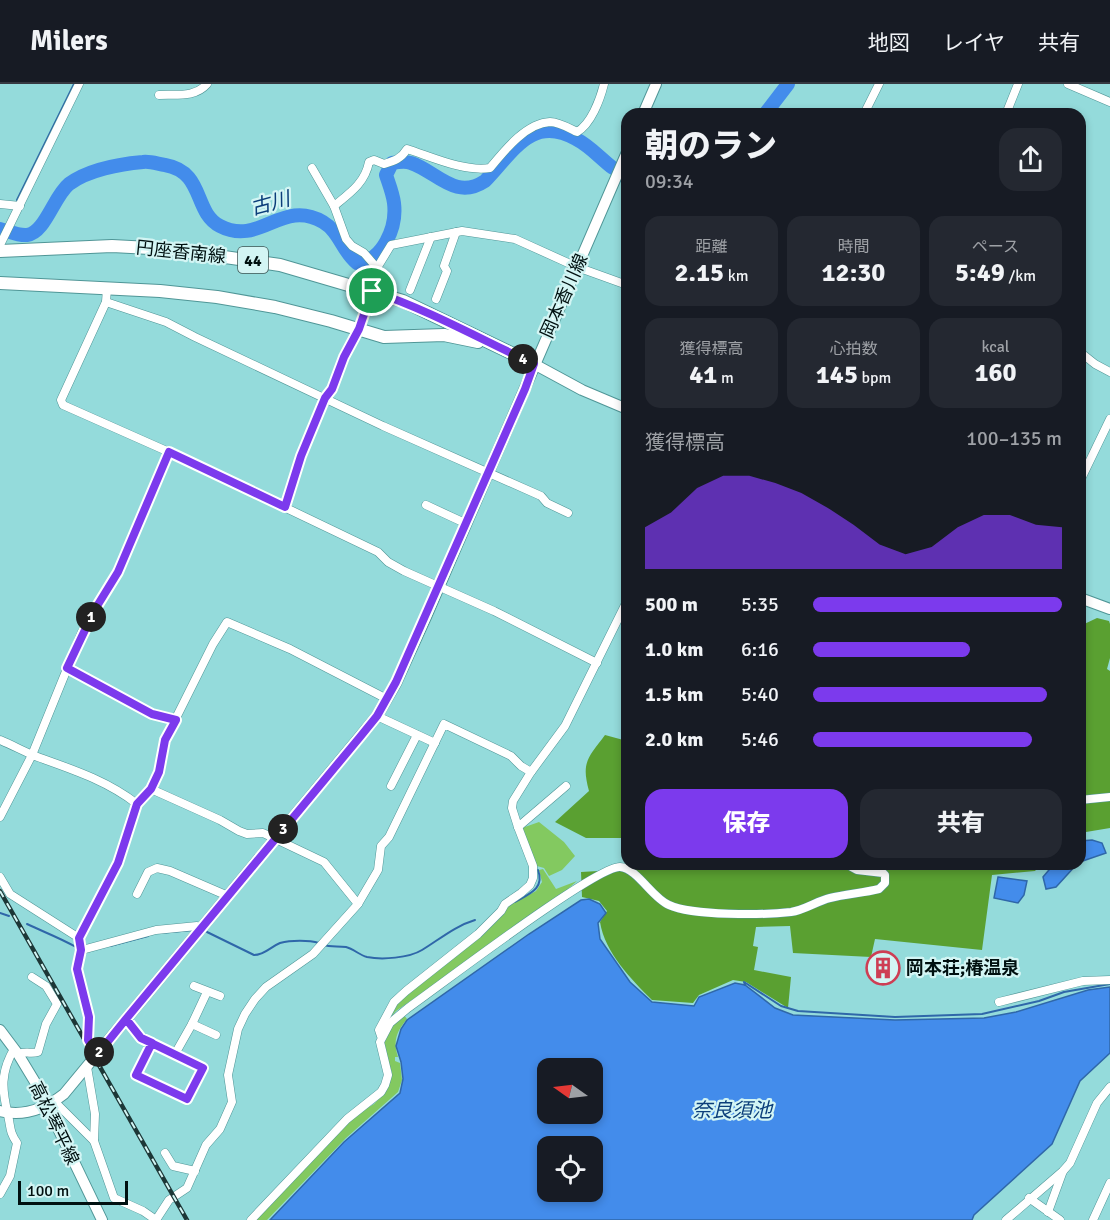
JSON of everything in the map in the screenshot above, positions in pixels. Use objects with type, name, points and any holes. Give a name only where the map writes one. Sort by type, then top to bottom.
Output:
[{"type":"main road","points":[[646,108],[656,84]]},
{"type":"main road","name":"岡本香川線","points":[[4,1112],[24,1113],[50,1103],[64,1094],[377,716],[440,586],[621,166]]},
{"type":"main road","name":"円座香南線","points":[[0,251],[112,246],[169,249],[280,265],[403,301],[534,364]]},
{"type":"main road","name":"円座香南線","points":[[0,283],[160,291],[217,297],[275,307],[384,337],[444,335],[491,344]]},
{"type":"main road","name":"44","points":[[0,291],[42,286]]},
{"type":"main road","points":[[534,364],[582,390],[621,406]]},
{"type":"main road","points":[[1086,600],[1110,609]]},
{"type":"main road","name":"高松琴平線","points":[[0,1030],[50,1103],[102,1220]]},
{"type":"street","points":[[0,245],[79,84]]},
{"type":"street","points":[[159,95],[195,93],[207,84]]},
{"type":"street","points":[[334,206],[357,187],[367,173],[369,162],[374,160],[384,164],[402,158],[407,149],[459,165],[484,169],[490,168],[535,125],[551,122],[564,125],[577,132],[584,128],[601,95],[604,84]]},
{"type":"street","points":[[867,108],[879,84]]},
{"type":"street","points":[[1008,108],[1018,84]]},
{"type":"street","points":[[1068,84],[1110,102]]},
{"type":"street","points":[[312,168],[334,206],[346,239],[375,266]]},
{"type":"street","points":[[0,204],[20,206]]},
{"type":"street","points":[[285,507],[301,456],[325,398],[332,389],[344,357],[359,329],[372,291],[375,266],[392,245],[462,231],[515,239],[577,267],[621,283]]},
{"type":"street","points":[[436,299],[447,271],[444,266],[456,232]]},
{"type":"street","points":[[410,290],[431,237]]},
{"type":"street","points":[[107,288],[106,302],[61,400],[63,405],[285,507],[378,552],[388,562],[405,571],[597,663]]},
{"type":"street","points":[[106,302],[180,328],[325,398],[541,496],[547,503],[568,513]]},
{"type":"street","points":[[1086,357],[1110,372]]},
{"type":"street","points":[[1086,468],[1110,418]]},
{"type":"street","points":[[0,817],[32,755],[86,625],[118,572],[169,452]]},
{"type":"street","points":[[426,506],[467,524]]},
{"type":"street","points":[[381,1036],[379,1030],[394,1002],[478,934],[505,904],[530,885],[533,878],[533,866],[512,808],[513,801],[565,726],[621,613]]},
{"type":"street","points":[[97,1055],[88,1040],[89,1017],[77,969],[81,950],[79,938],[118,863],[137,804],[151,789],[159,772],[165,740],[213,644],[227,622],[290,649],[387,699]]},
{"type":"street","points":[[67,668],[152,714],[176,720]]},
{"type":"street","points":[[377,716],[435,743]]},
{"type":"street","points":[[87,1067],[95,1113],[94,1141],[114,1198],[143,1211],[156,1220],[169,1200],[187,1188],[206,1145],[220,1129],[232,1102],[228,1075],[238,1029],[245,1014],[266,987],[313,954],[358,904],[378,870],[381,846],[388,837],[444,724],[511,756],[531,772]]},
{"type":"street","points":[[391,786],[417,735]]},
{"type":"street","points":[[0,740],[32,755],[106,783],[137,804]]},
{"type":"street","points":[[518,827],[566,786]]},
{"type":"street","points":[[151,789],[239,831],[247,834],[263,833],[324,862],[358,904]]},
{"type":"street","points":[[1086,799],[1110,797]]},
{"type":"street","points":[[250,1220],[346,1119],[381,1092],[388,1075],[380,1042],[381,1036],[390,1023],[569,892],[608,869],[621,867]]},
{"type":"street","points":[[137,894],[148,872],[157,868],[192,879],[228,896]]},
{"type":"street","points":[[628,870],[669,905],[684,910],[736,914],[793,912],[828,898],[879,889],[885,883],[883,873],[861,870]]},
{"type":"street","points":[[0,877],[10,894],[79,938]]},
{"type":"street","points":[[81,950],[156,930],[197,926],[201,928]]},
{"type":"street","points":[[0,1194],[13,1166],[17,1143],[10,1133],[4,1112],[2,1085],[10,1056],[16,1052],[38,1052],[46,1024],[57,1004],[46,986],[32,977]]},
{"type":"street","points":[[999,1002],[1083,981],[1110,980]]},
{"type":"street","points":[[194,986],[220,996]]},
{"type":"street","points":[[175,1054],[207,992]]},
{"type":"street","points":[[126,1019],[141,1038],[152,1043],[175,1054],[203,1068],[187,1099],[136,1075],[152,1043]]},
{"type":"street","points":[[192,1024],[216,1035]]},
{"type":"street","points":[[1006,1220],[1070,1163],[1097,1103],[1110,1087]]},
{"type":"street","points":[[50,1103],[94,1141]]},
{"type":"street","points":[[165,1153],[173,1166],[195,1171]]},
{"type":"street","points":[[1048,1212],[1063,1171]]},
{"type":"street","points":[[1093,1220],[1110,1183]]},
{"type":"street","points":[[1029,1198],[1060,1220]]},
{"type":"green space","points":[[1097,618],[1109,621],[1110,624],[1110,658],[1107,669],[1110,671],[1110,828],[1086,832],[1086,623]]},
{"type":"green space","points":[[605,735],[621,739],[621,838],[586,838],[555,822],[589,791],[586,767],[594,749]]},
{"type":"green space","points":[[539,822],[564,842],[575,856],[562,870],[549,876],[544,868],[537,866],[522,828]]},
{"type":"green space","points":[[543,869],[556,889],[577,881],[555,900],[396,1011],[389,1019],[391,1009],[399,1001],[508,906],[536,891],[542,882],[539,870]]},
{"type":"green space","points":[[621,870],[1036,870],[992,875],[982,950],[875,939],[871,957],[793,953],[790,926],[756,927],[753,946],[758,947],[754,970],[791,977],[788,1008],[746,982],[733,980],[699,995],[693,1003],[652,1000],[613,955],[600,922],[607,911],[599,901],[582,897],[581,872]]},
{"type":"green space","points":[[404,1015],[407,1019],[400,1028],[396,1041],[398,1057],[395,1057],[395,1061],[400,1063],[402,1080],[398,1092],[346,1138],[267,1220],[255,1220],[349,1119],[374,1104],[387,1090],[392,1073],[383,1044],[389,1028]]},
{"type":"water","points":[[1086,840],[1102,843],[1106,853],[1086,860]]},
{"type":"water","points":[[1049,870],[1072,870],[1056,887],[1046,889],[1043,877]]},
{"type":"water","points":[[998,877],[1027,881],[1024,895],[1018,903],[994,898]]},
{"type":"water","name":"奈良須池","points":[[589,899],[600,904],[606,913],[598,923],[600,939],[630,982],[652,1002],[694,1006],[699,997],[735,983],[745,985],[775,1008],[793,1015],[895,1020],[984,1018],[1016,1012],[1088,990],[1110,987],[1110,1053],[1080,1081],[1052,1144],[974,1215],[972,1220],[270,1220],[344,1142],[400,1093],[403,1079],[396,1046],[401,1029],[407,1020],[581,900]]},
{"type":"waterway","points":[[17,200],[74,84]]},
{"type":"waterway","name":"古川","points":[[770,108],[788,84]]},
{"type":"waterway","name":"古川","points":[[0,229],[21,235],[33,233],[39,228],[64,190],[77,179],[104,168],[148,162],[178,169],[187,176],[206,212],[220,226],[234,231],[247,231],[295,215],[308,216],[329,226],[357,263],[374,256],[381,249],[390,232],[394,203],[386,175],[392,163],[409,162],[455,186],[464,188],[474,186],[485,181],[524,140],[547,131],[561,132],[576,139],[613,168]]},
{"type":"waterway","points":[[515,902],[537,886],[540,877],[538,870]]},
{"type":"waterway","points":[[0,913],[9,916]]},
{"type":"waterway","points":[[323,945],[346,947],[373,958],[403,957],[417,953],[454,929],[475,920]]},
{"type":"waterway","points":[[27,924],[76,947]]},
{"type":"waterway","points":[[159,933],[192,930]]},
{"type":"waterway","points":[[207,932],[254,955],[261,954],[284,942],[319,943]]},
{"type":"waterway","points":[[110,946],[148,936]]},
{"type":"waterway","points":[[745,985],[744,982],[781,1006],[798,1011],[895,1017],[982,1014],[1039,1001],[1064,992],[1110,984]]},
{"type":"railway","points":[[0,891],[187,1220]]},
{"type":"place","name":"岡本荘;椿温泉","points":[[883,968]]},
{"type":"route","points":[[372,291],[359,329],[344,357],[332,389],[325,398],[301,456],[285,507],[169,452],[118,572],[82,632],[67,668],[152,714],[176,720],[162,749],[159,772],[151,789],[137,804],[118,863],[79,938],[81,950],[77,969],[89,1017],[88,1040],[97,1055],[126,1019],[141,1038],[152,1043],[136,1075],[187,1099],[203,1068],[152,1043],[141,1038],[136,1030],[126,1019],[360,737],[388,699],[426,617],[534,364],[441,318],[403,301],[372,291]]}]
